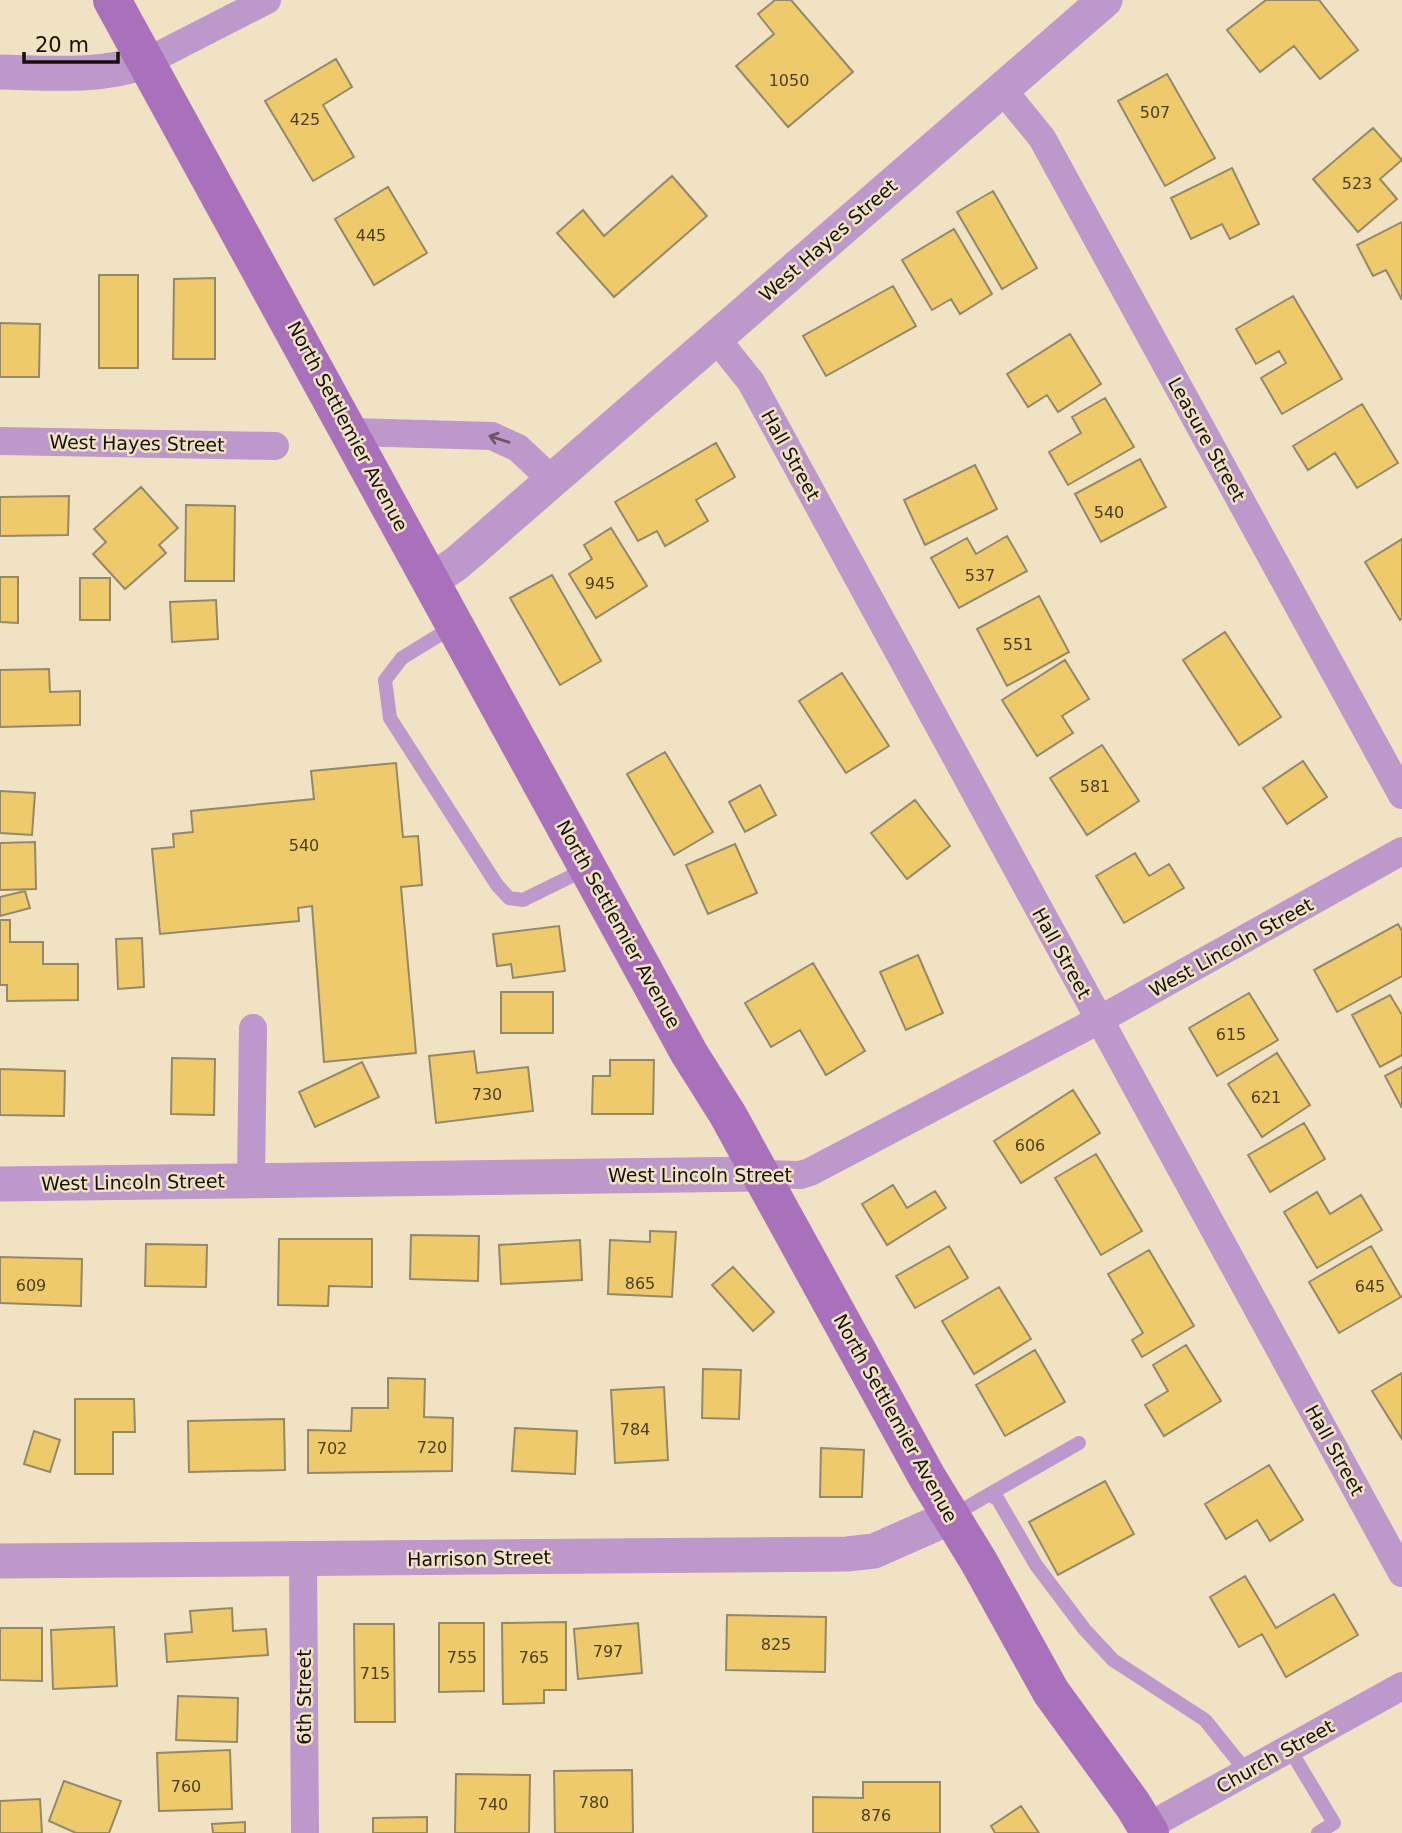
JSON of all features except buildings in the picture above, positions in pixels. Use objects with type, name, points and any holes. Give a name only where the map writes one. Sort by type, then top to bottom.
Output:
[{"type":"main road","name":"North Settlemier Avenue","points":[[112,0],[352,432],[587,868],[951,1517],[1051,1692],[1149,1830]]},
{"type":"street","points":[[0,72],[99,74],[119,71],[148,61],[267,0]]},
{"type":"street","name":"West Hayes Street","points":[[431,581],[457,563],[1105,0]]},
{"type":"street","name":"Leasure Street","points":[[1002,89],[1042,138],[1402,795]]},
{"type":"street","name":"Hall Street","points":[[715,337],[751,382],[1402,1573]]},
{"type":"street","points":[[352,432],[492,436],[518,447],[552,480]]},
{"type":"street","name":"West Hayes Street","points":[[0,441],[275,446]]},
{"type":"street","name":"West Lincoln Street","points":[[0,1184],[800,1175],[1099,1020],[1402,851]]},
{"type":"street","points":[[251,1180],[253,1027]]},
{"type":"street","name":"Harrison Street","points":[[0,1561],[847,1553],[874,1551],[951,1517]]},
{"type":"street","name":"6th Street","points":[[303,1560],[305,1833]]},
{"type":"street","name":"Church Street","points":[[1149,1830],[1246,1771],[1402,1686]]},
{"type":"lane","points":[[455,625],[402,657],[385,680],[390,718],[497,885],[509,898],[523,900],[587,868]]},
{"type":"lane","points":[[951,1517],[1079,1443]]},
{"type":"lane","points":[[988,1495],[997,1498],[1036,1565],[1085,1630],[1113,1660],[1205,1720],[1246,1771]]},
{"type":"lane","points":[[1289,1748],[1334,1823],[1318,1833]]}]
